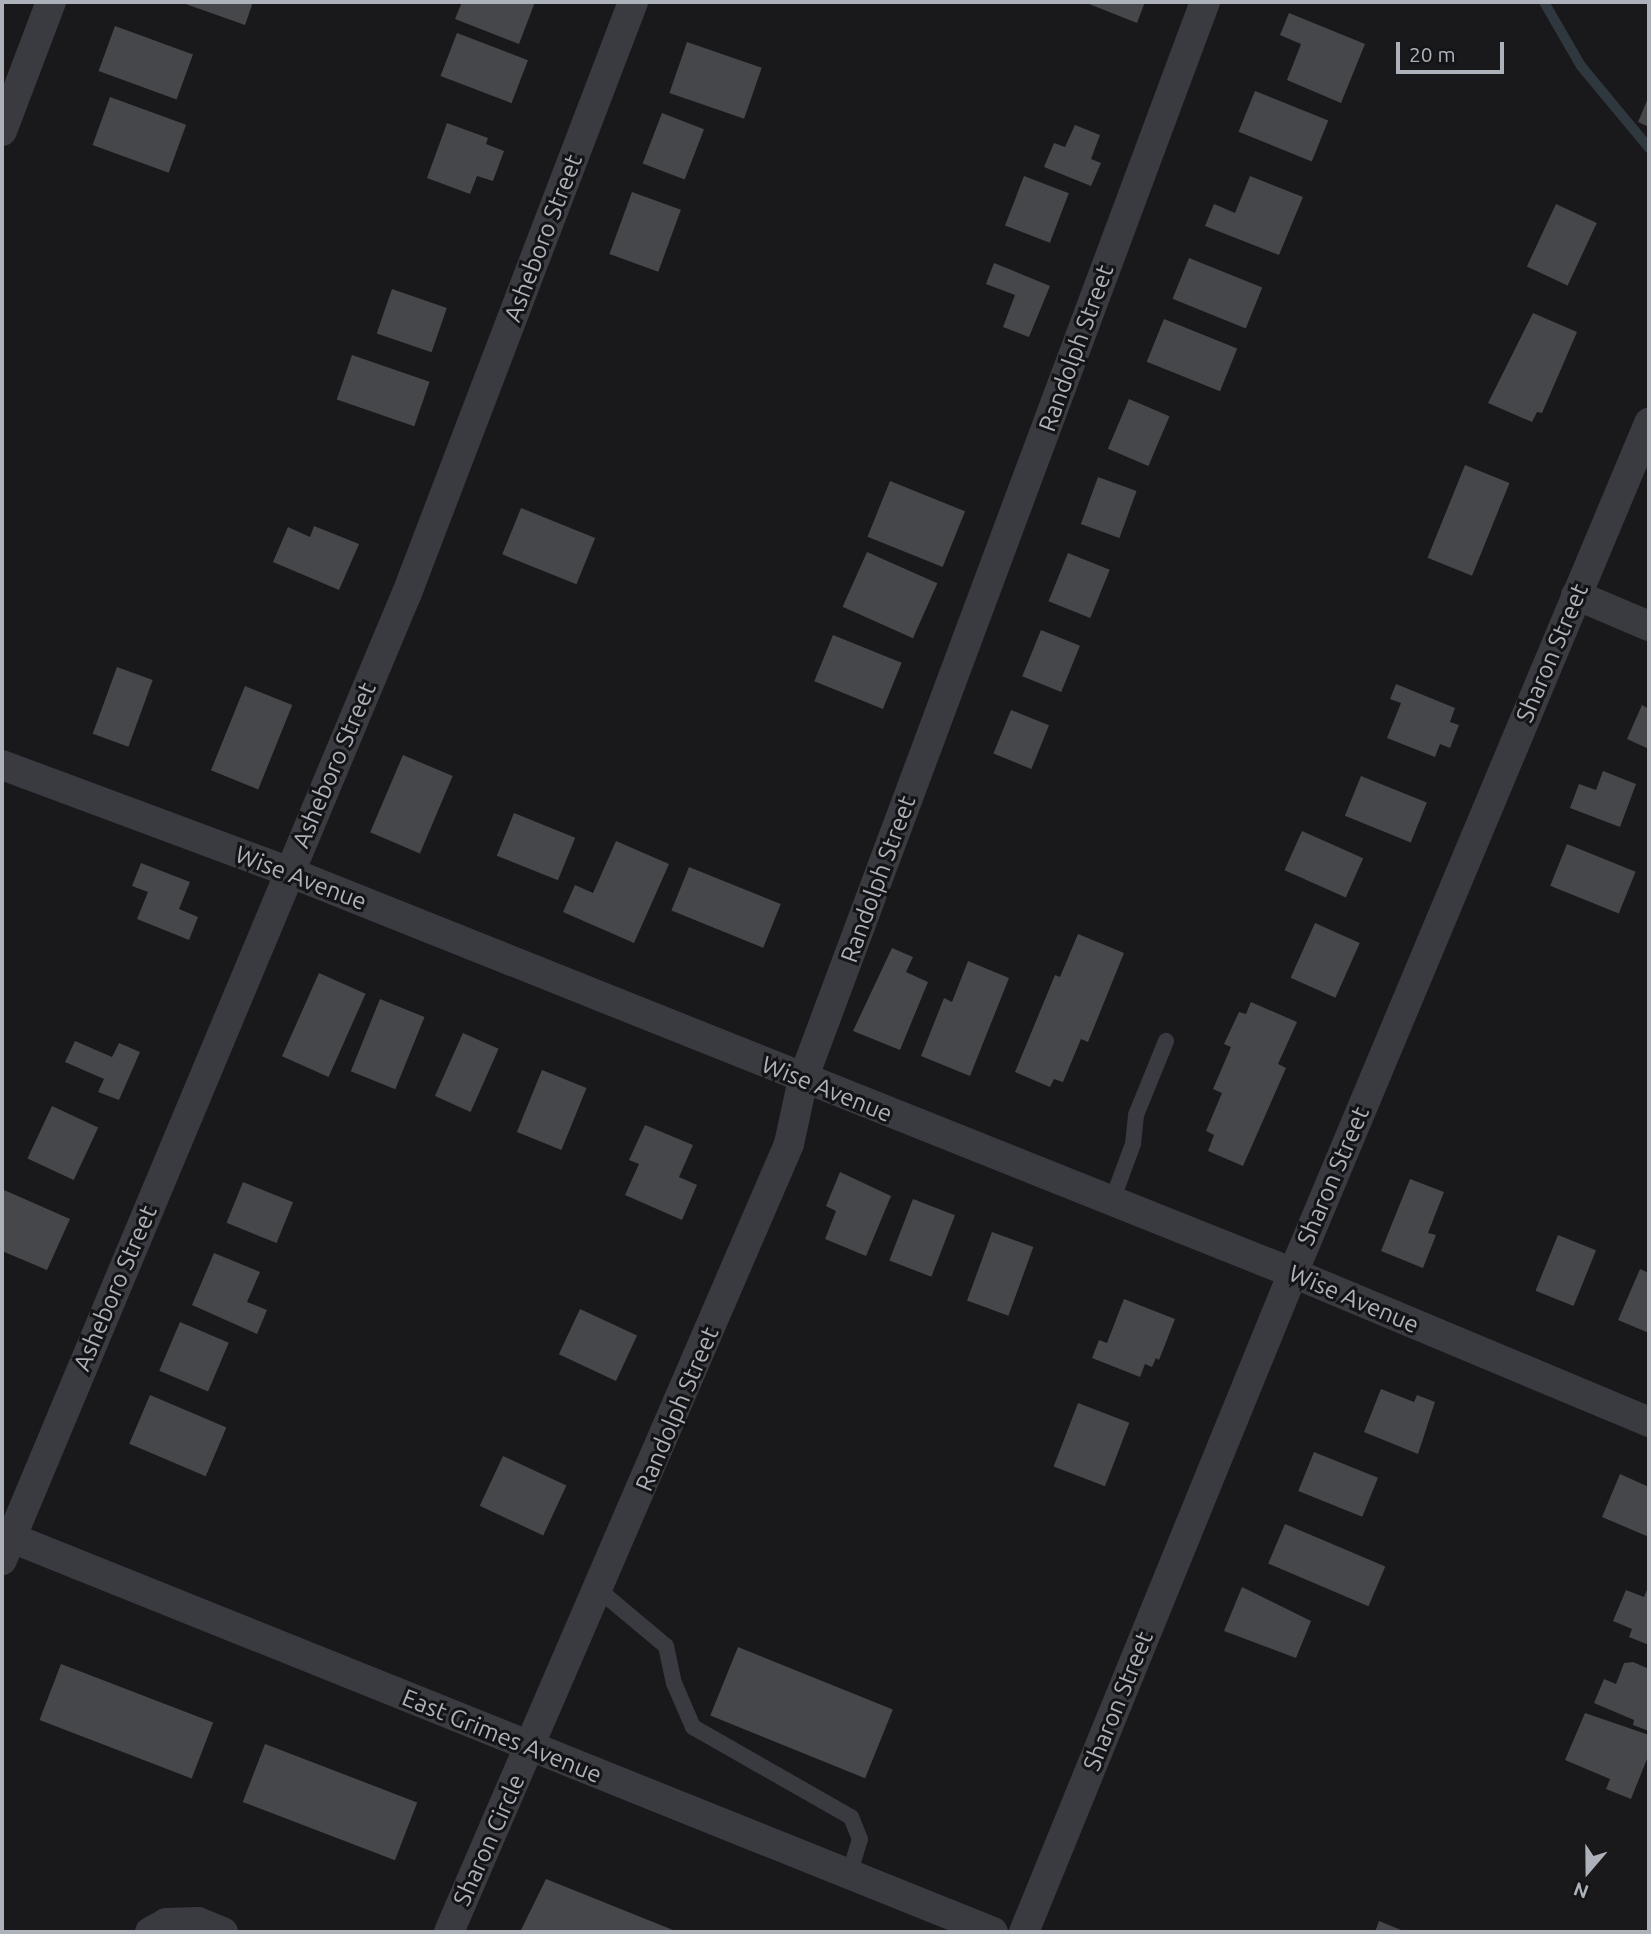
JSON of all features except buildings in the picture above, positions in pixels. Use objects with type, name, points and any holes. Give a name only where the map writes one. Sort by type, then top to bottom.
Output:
[{"type":"street","points":[[2,131],[51,2]]},
{"type":"street","name":"Asheboro Street","points":[[7,1549],[407,593],[633,2]]},
{"type":"street","name":"Randolph Street","points":[[530,1748],[789,1144],[803,1079],[1205,2]]},
{"type":"street","name":"Sharon Street","points":[[1024,1932],[1293,1273],[1649,423]]},
{"type":"street","points":[[1576,595],[1649,626]]},
{"type":"street","name":"Wise Avenue","points":[[2,765],[289,872],[1293,1273],[1649,1422]]},
{"type":"street","name":"East Grimes Avenue","points":[[7,1549],[530,1748],[993,1932]]},
{"type":"street","name":"Sharon Circle","points":[[449,1932],[530,1748]]},
{"type":"street","points":[[150,1932],[166,1923],[198,1922],[223,1932]]},
{"type":"lane","points":[[1111,1201],[1133,1144],[1136,1115],[1166,1041]]},
{"type":"lane","points":[[599,1590],[666,1646],[674,1683],[693,1727],[851,1817],[860,1839],[849,1875]]},
{"type":"waterway","points":[[1544,2],[1581,66],[1649,148]]}]
